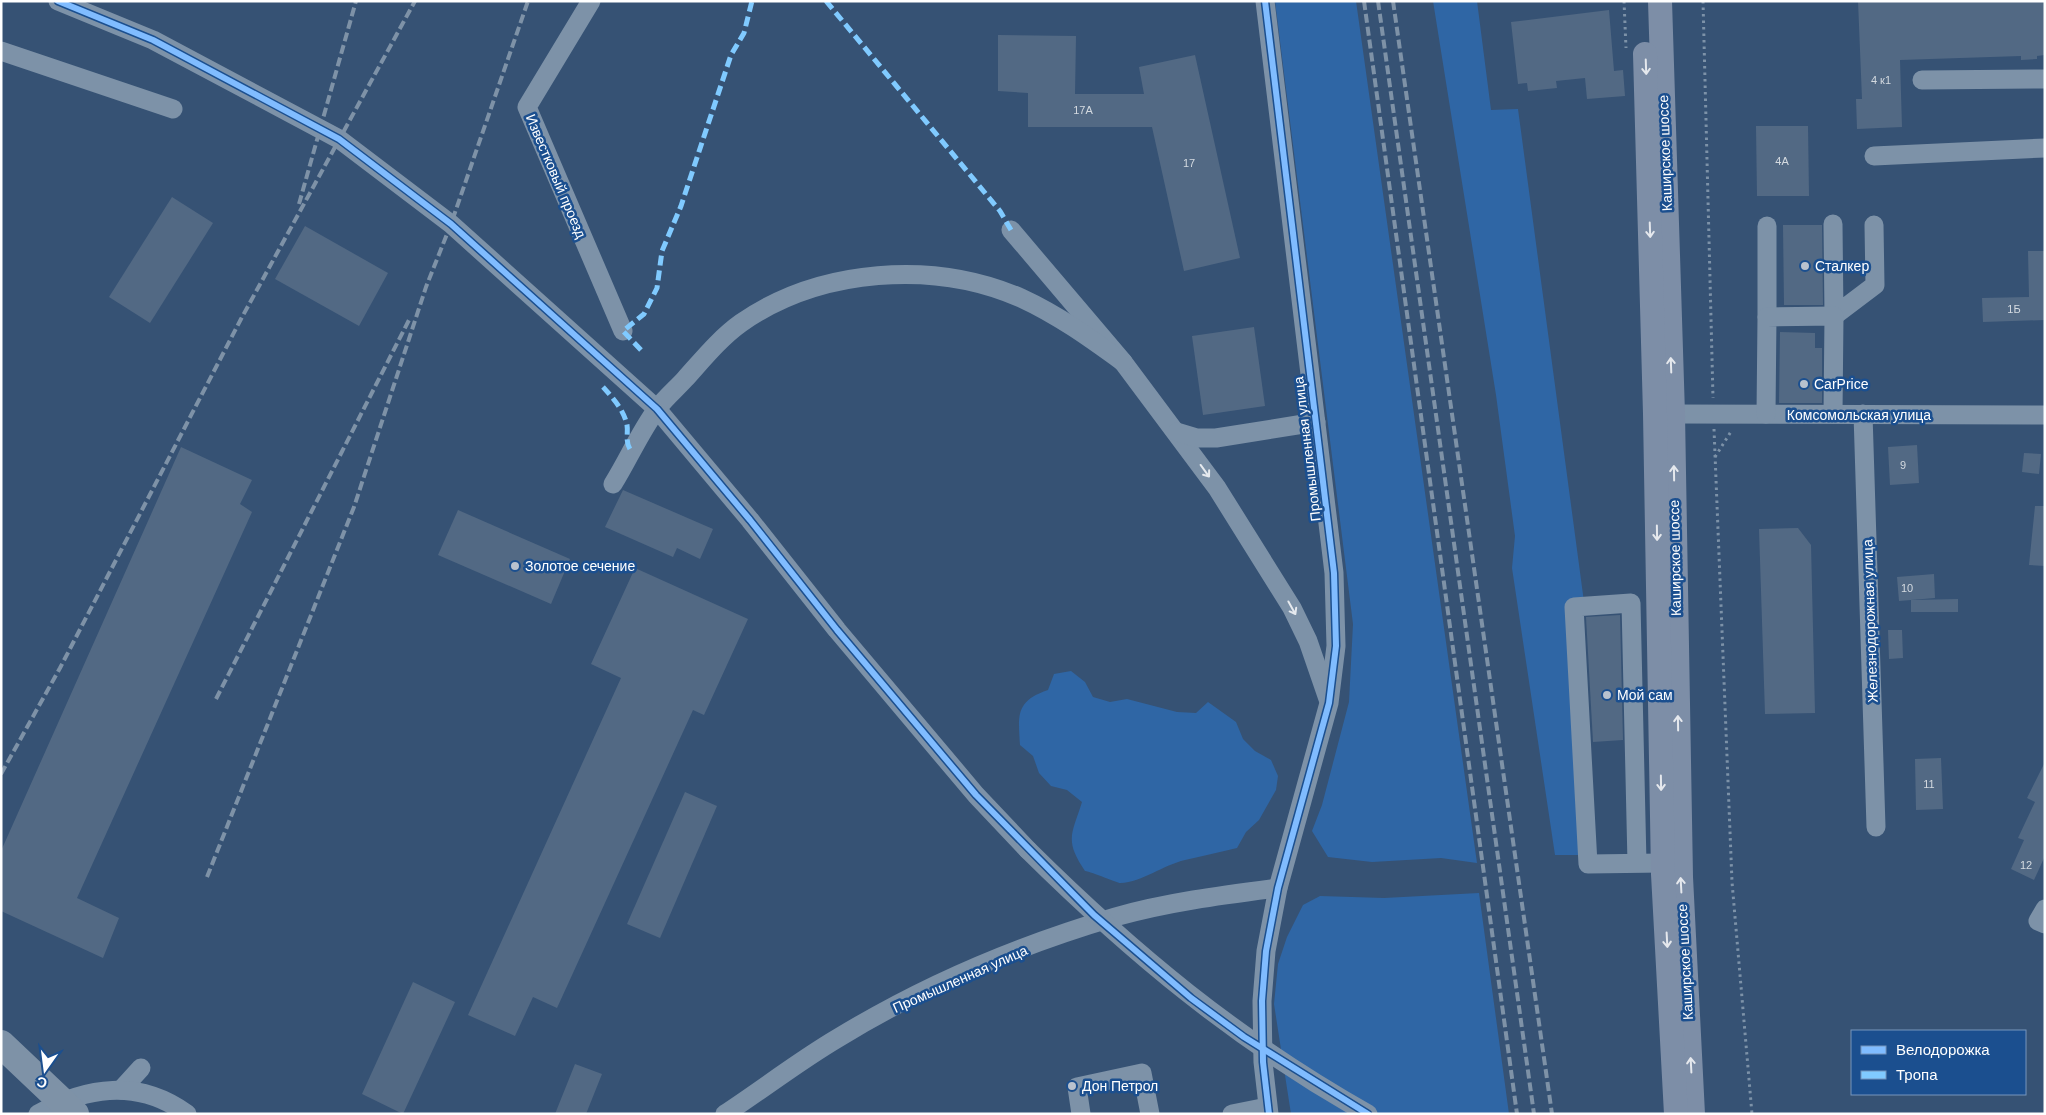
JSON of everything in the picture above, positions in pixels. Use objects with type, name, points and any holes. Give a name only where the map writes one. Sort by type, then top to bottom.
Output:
[{"type":"highway","points":[[1,1044],[75,1114]]},
{"type":"main road","name":"Каширское шоссе","points":[[1644,1],[1655,424],[1663,863],[1676,1114]]},
{"type":"main road","name":"Каширское шоссе","points":[[1660,1],[1673,414],[1681,877],[1693,1114]]},
{"type":"street","points":[[58,1],[153,40],[339,139],[451,224],[657,409],[750,520],[837,630],[976,795],[1094,915],[1191,998],[1244,1037],[1368,1114]]},
{"type":"street","name":"Известковый проезд","points":[[591,1],[527,106],[623,330]]},
{"type":"street","name":"Промышленная улица","points":[[725,1114],[838,1038],[910,999],[1001,957],[1115,917],[1177,903],[1278,888],[1329,703],[1336,646],[1337,615],[1334,573],[1265,1]]},
{"type":"street","points":[[1,51],[174,109]]},
{"type":"street","points":[[1922,80],[2045,79]]},
{"type":"street","points":[[1874,156],[2045,148]]},
{"type":"street","points":[[1833,414],[1834,224]]},
{"type":"street","points":[[1767,317],[1834,316],[1875,285],[1874,225]]},
{"type":"street","points":[[1766,414],[1767,226]]},
{"type":"street","points":[[1011,230],[1123,362],[1217,488],[1292,608],[1308,640],[1329,703]]},
{"type":"street","points":[[613,484],[657,409],[718,343],[742,322],[782,301],[825,285],[879,276],[924,275],[969,282],[1019,298],[1069,323],[1123,362]]},
{"type":"street","name":"Комсомольская улица","points":[[1673,414],[2045,415]]},
{"type":"street","name":"Железнодорожная улица","points":[[1863,414],[1876,828]]},
{"type":"street","points":[[1177,432],[1197,438],[1216,438],[1316,422]]},
{"type":"street","points":[[1638,863],[1632,604],[1574,607],[1588,864],[1663,863]]},
{"type":"street","points":[[1232,1114],[1268,1110],[1263,1062],[1262,1001],[1266,951],[1278,888]]},
{"type":"street","points":[[120,1090],[141,1068]]},
{"type":"street","points":[[1081,1114],[1077,1087],[1142,1073],[1150,1114]]},
{"type":"street","points":[[38,1114],[53,1105],[89,1092],[120,1090],[146,1092],[169,1101],[186,1114]]},
{"type":"path","points":[[1703,1],[1715,457],[1732,882],[1752,1114]]},
{"type":"path","points":[[1715,457],[1733,428]]},
{"type":"shaded area","points":[[1275,1],[1356,1],[1477,863],[1441,858],[1372,862],[1328,857],[1312,831],[1322,805],[1349,702],[1353,624]]},
{"type":"shaded area","points":[[1433,1],[1477,1],[1491,110],[1518,109],[1584,602],[1571,604],[1584,855],[1555,855],[1512,568],[1515,536],[1496,395]]},
{"type":"shaded area","points":[[1071,671],[1085,682],[1093,697],[1110,702],[1127,699],[1177,712],[1196,713],[1208,702],[1236,722],[1243,739],[1255,751],[1271,760],[1278,776],[1276,790],[1259,820],[1246,832],[1237,848],[1177,862],[1145,877],[1128,882],[1120,883],[1085,871],[1074,852],[1072,844],[1073,830],[1082,802],[1067,790],[1051,786],[1039,773],[1033,756],[1020,745],[1019,725],[1021,710],[1025,704],[1038,694],[1048,690],[1054,674]]},
{"type":"shaded area","points":[[1479,893],[1509,1114],[1291,1114],[1274,1004],[1278,964],[1287,937],[1303,905],[1320,896],[1384,898]]},
{"type":"building","points":[[1858,1],[2045,1],[2045,55],[2037,56],[2037,59],[2021,60],[2021,56],[1900,60],[1902,127],[1857,129],[1856,99],[1862,99]]},
{"type":"building","points":[[1609,10],[1614,71],[1623,70],[1625,96],[1587,99],[1585,78],[1556,81],[1557,88],[1528,91],[1527,83],[1518,84],[1511,22]]},
{"type":"building","points":[[998,35],[1076,36],[1075,94],[1144,94],[1139,67],[1195,55],[1240,258],[1184,271],[1152,127],[1028,127],[1028,93],[998,91]]},
{"type":"building","points":[[1756,126],[1808,126],[1809,196],[1757,196]]},
{"type":"building","points":[[172,197],[213,223],[150,323],[109,297]]},
{"type":"building","name":"Сталкер","points":[[1783,225],[1822,225],[1823,305],[1784,305]]},
{"type":"building","points":[[305,226],[388,273],[359,326],[275,279]]},
{"type":"building","points":[[2028,251],[2045,251],[2045,320],[1983,322],[1982,298],[2029,297]]},
{"type":"building","points":[[1254,327],[1265,406],[1203,415],[1192,336]]},
{"type":"building","points":[[1780,332],[1815,333],[1815,348],[1822,348],[1822,403],[1779,403]]},
{"type":"building","points":[[1917,445],[1919,483],[1890,485],[1888,447]]},
{"type":"building","points":[[181,447],[252,480],[240,504],[252,512],[77,898],[119,918],[103,958],[1,911],[1,851]]},
{"type":"building","points":[[2024,453],[2041,454],[2039,474],[2022,472]]},
{"type":"building","points":[[623,490],[713,529],[700,559],[677,548],[673,557],[605,527]]},
{"type":"building","points":[[2035,506],[2045,506],[2045,566],[2029,565]]},
{"type":"building","points":[[458,510],[570,559],[551,604],[438,555]]},
{"type":"building","points":[[1798,528],[1811,545],[1815,713],[1765,714],[1759,529]]},
{"type":"building","points":[[635,568],[748,619],[704,715],[693,710],[557,1008],[533,997],[515,1036],[468,1015],[621,678],[591,664]]},
{"type":"building","points":[[1934,574],[1935,598],[1899,601],[1897,577]]},
{"type":"building","points":[[1958,599],[1958,612],[1911,612],[1911,600]]},
{"type":"building","name":"Мой сам","points":[[1620,615],[1623,740],[1593,742],[1586,617]]},
{"type":"building","points":[[1888,630],[1902,630],[1903,658],[1889,659]]},
{"type":"building","points":[[1941,758],[1943,809],[1916,810],[1915,759]]},
{"type":"building","points":[[2045,762],[2045,856],[2034,880],[2011,869],[2024,840],[2018,838],[2035,802],[2027,798]]},
{"type":"building","points":[[685,792],[717,806],[660,938],[627,924]]},
{"type":"building","points":[[413,982],[455,1002],[403,1114],[362,1094]]},
{"type":"building","points":[[575,1064],[602,1074],[586,1114],[555,1114]]},
{"type":"railway","points":[[299,204],[356,1]]},
{"type":"railway","points":[[1,774],[60,668],[241,319],[415,1]]},
{"type":"railway","points":[[207,877],[354,507],[426,287],[451,224],[528,1]]},
{"type":"railway","points":[[1364,1],[1517,1114]]},
{"type":"railway","points":[[1378,1],[1534,1114]]},
{"type":"railway","points":[[1393,1],[1552,1114]]},
{"type":"railway","points":[[216,699],[410,318]]},
{"type":"marked path","points":[[641,350],[623,331],[644,314],[657,288],[662,251],[681,206],[731,55],[744,33],[752,1]]},
{"type":"marked path","points":[[826,1],[1000,211],[1011,230]]},
{"type":"marked path","points":[[603,387],[624,416],[627,425],[627,440],[632,452]]},
{"type":"cycle path","points":[[58,1],[153,40],[339,139],[451,224],[657,409],[750,520],[837,630],[976,795],[1094,915],[1191,998],[1244,1037],[1368,1114]]},
{"type":"cycle path","points":[[1265,1],[1334,573],[1336,646],[1329,703],[1278,888],[1266,951],[1262,1001],[1263,1062],[1269,1114]]},
{"type":"place","name":"Сталкер","points":[[1805,266]]},
{"type":"place","name":"CarPrice","points":[[1804,384]]},
{"type":"place","name":"Золотое сечение","points":[[515,566]]},
{"type":"place","name":"Мой сам","points":[[1607,695]]},
{"type":"place","name":"Дон Петрол","points":[[1072,1086]]}]
